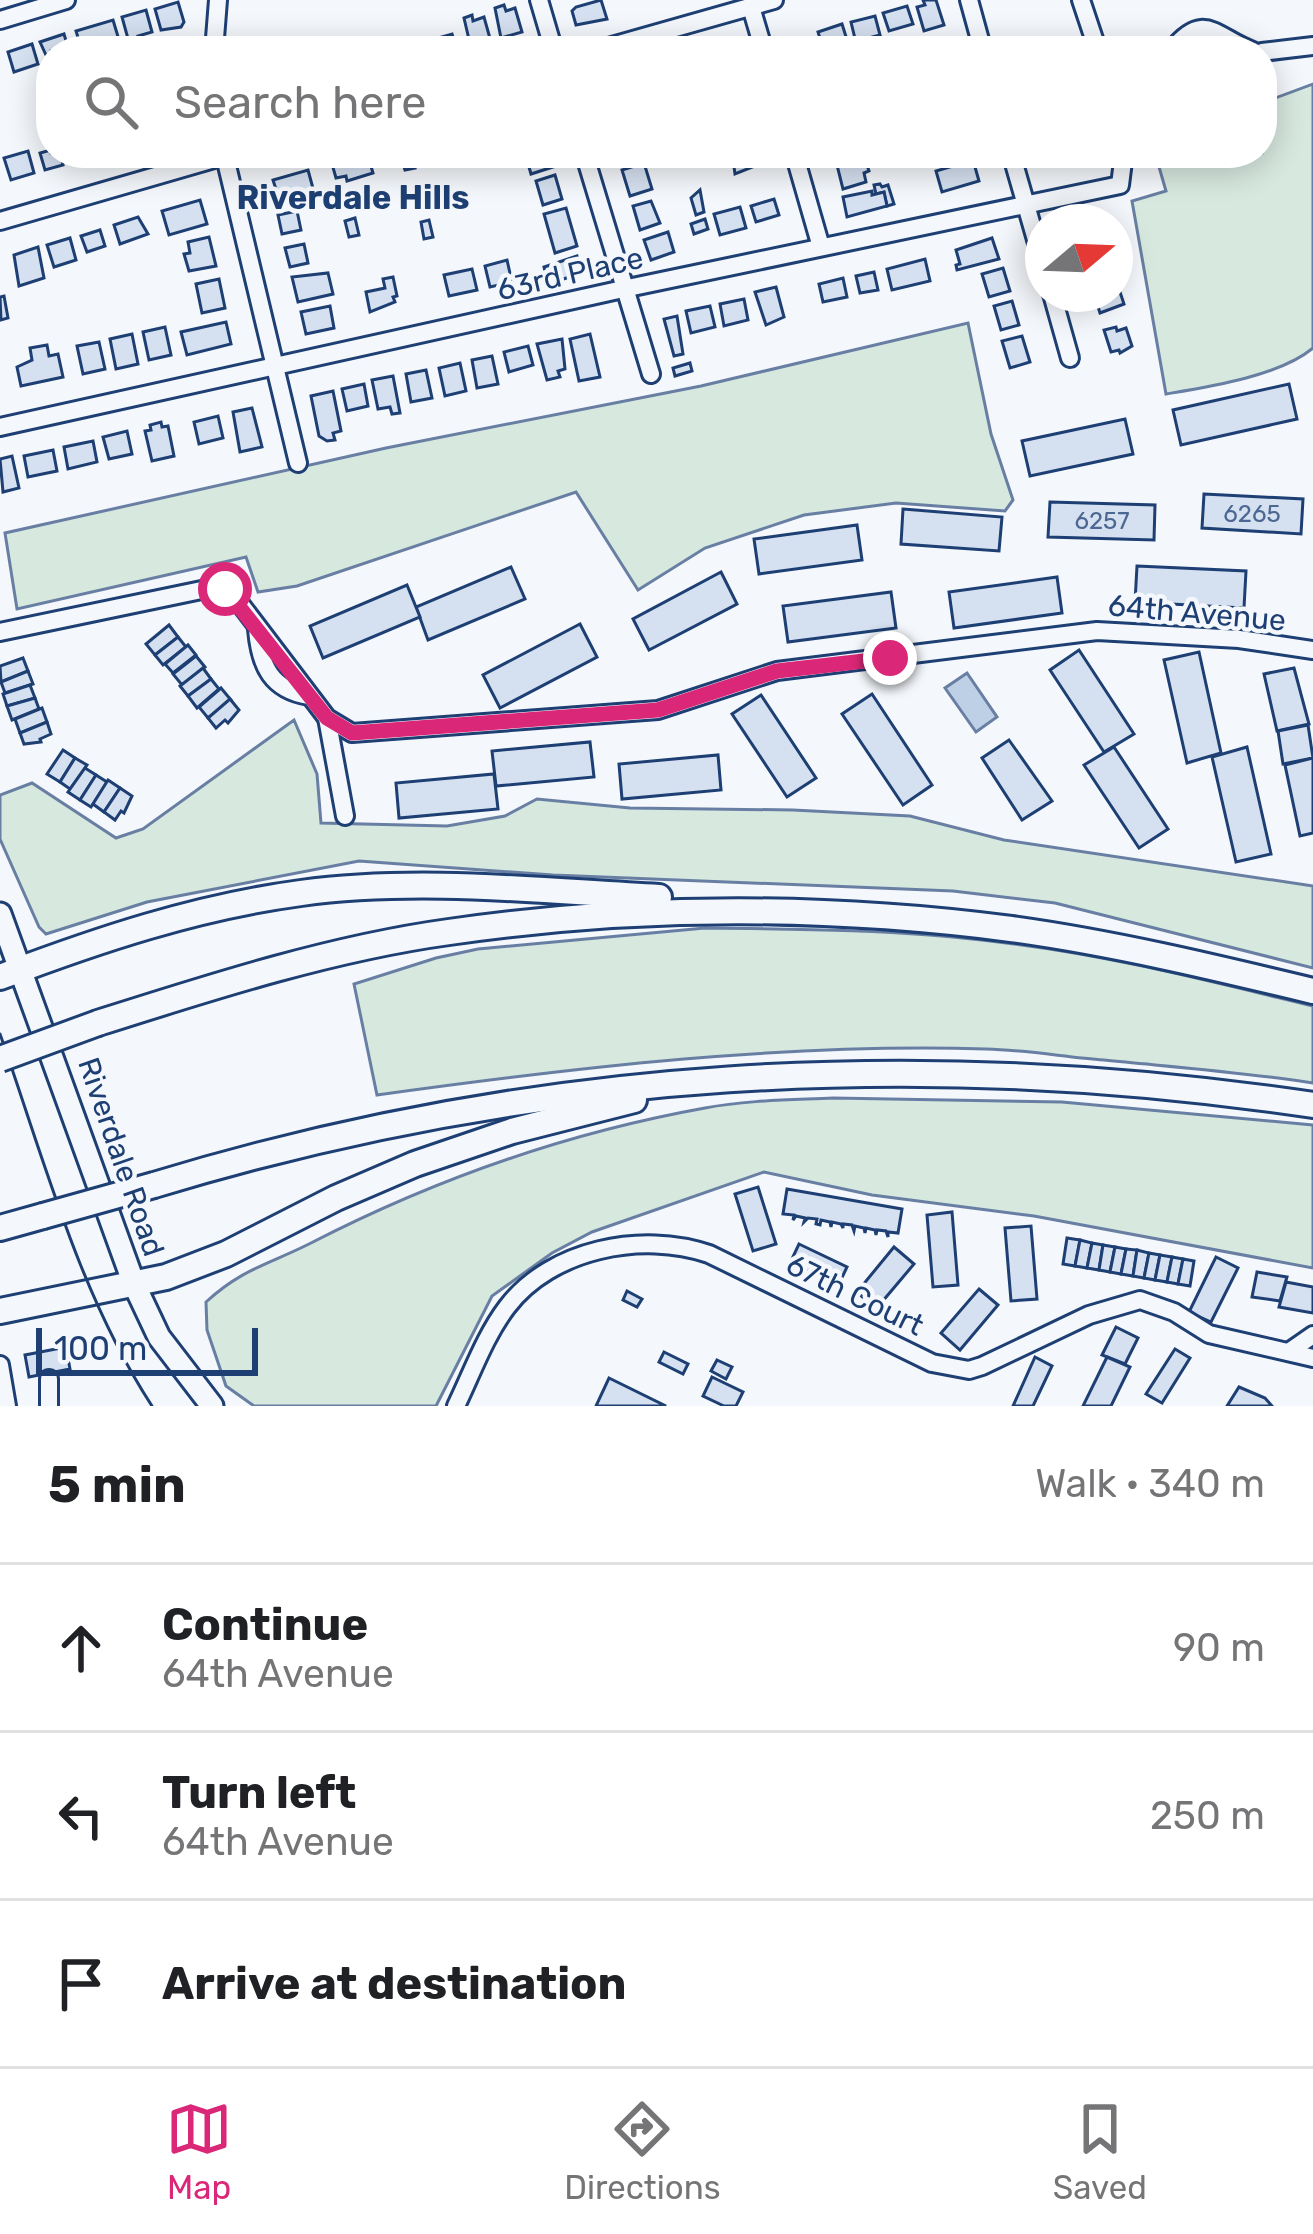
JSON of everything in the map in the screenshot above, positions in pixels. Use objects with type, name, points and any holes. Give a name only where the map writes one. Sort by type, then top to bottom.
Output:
[{"type":"highway","points":[[11,973],[190,913],[304,892],[472,888],[690,898],[1013,930],[1156,954],[1313,991]]},
{"type":"highway","points":[[0,1059],[98,1023],[253,977],[447,932],[663,911],[829,914]]},
{"type":"highway","points":[[0,1228],[317,1138],[564,1093],[779,1076],[938,1073],[1164,1086],[1313,1105]]},
{"type":"highway","points":[[0,1310],[196,1267],[354,1190],[461,1147],[622,1102],[779,1076]]},
{"type":"main road","name":"Riverdale Road","points":[[0,914],[11,973],[134,1284],[159,1337],[212,1406]]},
{"type":"street","points":[[0,20],[66,0]]},
{"type":"street","points":[[215,36],[218,0]]},
{"type":"street","points":[[539,0],[550,36]]},
{"type":"street","points":[[648,36],[774,0]]},
{"type":"street","points":[[969,0],[979,36]]},
{"type":"street","points":[[1082,0],[1093,36]]},
{"type":"street","points":[[751,7],[760,36]]},
{"type":"street","points":[[1184,36],[1206,28],[1224,36]]},
{"type":"street","points":[[1277,49],[1313,46]]},
{"type":"street","points":[[0,221],[180,168]]},
{"type":"street","points":[[231,168],[298,463]]},
{"type":"street","points":[[588,168],[651,374]]},
{"type":"street","points":[[798,168],[821,247]]},
{"type":"street","points":[[1016,168],[1026,204]]},
{"type":"street","name":"63rd Place","points":[[1040,204],[1120,185],[1122,168]]},
{"type":"street","name":"63rd Place","points":[[0,428],[821,247],[1025,207]]},
{"type":"street","points":[[1057,312],[1070,358]]},
{"type":"street","points":[[0,632],[217,587],[232,593],[256,625],[270,676],[286,692],[309,696],[327,718],[345,816]]},
{"type":"street","name":"64th Avenue","points":[[327,718],[352,733],[658,710],[777,671],[1097,631],[1239,639],[1313,650]]},
{"type":"street","name":"67th Court","points":[[456,1406],[503,1312],[530,1282],[567,1261],[636,1244],[669,1243],[709,1254],[953,1369],[982,1366],[1089,1315],[1141,1300],[1174,1312],[1209,1334],[1313,1358]]},
{"type":"street","points":[[1290,1351],[1313,1335]]},
{"type":"street","points":[[0,1364],[4,1401]]},
{"type":"street","points":[[49,1379],[49,1406]]},
{"type":"shaded area","points":[[1313,84],[1313,348],[1263,373],[1166,394],[1132,201],[1166,191],[1159,168],[1277,168],[1277,97]]},
{"type":"shaded area","points":[[968,323],[991,434],[1013,500],[1005,511],[896,503],[804,515],[705,548],[638,590],[576,492],[297,586],[258,592],[246,557],[17,609],[5,533],[386,448],[701,386]]},
{"type":"shaded area","points":[[294,720],[317,774],[321,823],[447,826],[505,816],[537,799],[630,808],[910,816],[1004,840],[1313,886],[1313,968],[1055,903],[953,891],[553,875],[359,861],[147,902],[46,934],[39,927],[0,839],[0,795],[32,783],[116,838],[143,829]]},
{"type":"shaded area","points":[[705,928],[889,933],[1038,947],[1313,1006],[1313,1083],[1016,1051],[910,1048],[681,1059],[377,1095],[354,984],[478,949]]},
{"type":"shaded area","points":[[833,1098],[1062,1102],[1313,1125],[1313,1268],[1034,1216],[872,1195],[764,1172],[592,1232],[552,1253],[492,1296],[436,1406],[254,1406],[226,1386],[207,1330],[206,1302],[255,1268],[404,1199],[552,1145],[721,1105]]},
{"type":"water","points":[[967,673],[997,717],[976,732],[945,688]]},
{"type":"building","points":[[601,0],[607,19],[576,25],[572,11],[576,7]]},
{"type":"building","points":[[923,0],[936,0],[944,25],[924,31],[917,7],[925,5]]},
{"type":"building","points":[[178,2],[181,27],[161,30],[155,9]]},
{"type":"building","points":[[907,6],[913,24],[889,31],[883,13]]},
{"type":"building","points":[[495,8],[515,8],[522,32],[501,36]]},
{"type":"building","points":[[146,10],[152,32],[127,36],[122,17]]},
{"type":"building","points":[[875,16],[880,35],[854,36],[851,22]]},
{"type":"building","points":[[484,17],[489,36],[468,36],[464,18]]},
{"type":"building","points":[[113,20],[118,36],[78,36],[76,31]]},
{"type":"building","points":[[842,24],[846,36],[819,36],[818,32]]},
{"type":"building","points":[[32,44],[36,65],[14,72],[8,52]]},
{"type":"building","points":[[28,151],[34,173],[11,180],[4,158]]},
{"type":"building","points":[[333,168],[372,168],[373,173],[347,181],[346,176],[336,178]]},
{"type":"building","points":[[646,168],[652,189],[630,196],[622,170]]},
{"type":"building","points":[[838,168],[868,168],[866,182],[843,189]]},
{"type":"building","points":[[975,168],[979,181],[942,192],[936,171]]},
{"type":"building","points":[[308,170],[314,192],[280,202],[273,180]]},
{"type":"building","points":[[555,175],[562,199],[543,205],[536,181]]},
{"type":"building","points":[[874,185],[888,185],[894,204],[887,206],[884,192],[876,194]]},
{"type":"building","points":[[700,190],[704,212],[696,215],[691,198]]},
{"type":"building","points":[[872,191],[872,195],[884,192],[887,206],[847,217],[843,197]]},
{"type":"building","points":[[774,199],[779,215],[756,222],[751,206]]},
{"type":"building","points":[[200,200],[207,224],[169,235],[162,211]]},
{"type":"building","points":[[651,201],[660,223],[640,230],[633,206]]},
{"type":"building","points":[[740,207],[746,228],[720,235],[714,214]]},
{"type":"building","points":[[566,208],[577,246],[555,253],[544,214]]},
{"type":"building","points":[[297,211],[301,230],[282,234],[278,215]]},
{"type":"building","points":[[138,217],[148,234],[120,244],[114,225]]},
{"type":"building","points":[[355,218],[359,235],[349,237],[345,221]]},
{"type":"building","points":[[705,219],[708,229],[694,234],[691,224]]},
{"type":"building","points":[[429,220],[433,237],[424,239],[421,222]]},
{"type":"building","points":[[100,230],[105,246],[87,252],[81,236]]},
{"type":"building","points":[[668,232],[674,252],[651,260],[644,240]]},
{"type":"building","points":[[209,237],[216,266],[189,271],[184,254],[190,253],[188,242]]},
{"type":"building","points":[[70,238],[76,260],[54,267],[47,245]]},
{"type":"building","points":[[992,238],[999,259],[957,270],[956,250]]},
{"type":"building","points":[[304,244],[308,263],[290,267],[285,248]]},
{"type":"building","points":[[38,247],[44,278],[19,286],[14,255]]},
{"type":"building","points":[[577,256],[582,272],[556,282],[555,278],[547,280],[544,267]]},
{"type":"building","points":[[925,259],[930,281],[892,290],[887,269]]},
{"type":"building","points":[[507,260],[512,282],[490,287],[485,266]]},
{"type":"building","points":[[1003,268],[1010,291],[989,297],[982,274]]},
{"type":"building","points":[[472,269],[477,290],[449,296],[444,275]]},
{"type":"building","points":[[874,272],[878,290],[860,293],[856,276]]},
{"type":"building","points":[[328,273],[333,294],[298,302],[292,277]]},
{"type":"building","points":[[393,277],[395,302],[370,312],[366,292],[385,288],[383,279]]},
{"type":"building","points":[[843,278],[847,297],[823,302],[819,284]]},
{"type":"building","points":[[219,279],[225,308],[202,313],[196,284]]},
{"type":"building","points":[[776,287],[784,317],[766,325],[755,292]]},
{"type":"building","points":[[4,296],[8,318],[1,320],[0,297]]},
{"type":"building","points":[[744,299],[748,320],[724,326],[720,304]]},
{"type":"building","points":[[1012,301],[1019,325],[1001,330],[994,306]]},
{"type":"building","points":[[330,306],[334,328],[306,334],[301,312]]},
{"type":"building","points":[[710,306],[715,327],[691,333],[686,311]]},
{"type":"building","points":[[677,316],[683,354],[674,356],[664,319]]},
{"type":"building","points":[[226,322],[231,344],[187,355],[181,332]]},
{"type":"building","points":[[165,327],[171,355],[149,360],[143,332]]},
{"type":"building","points":[[1116,327],[1117,331],[1126,328],[1132,346],[1120,353],[1111,352],[1104,330]]},
{"type":"building","points":[[132,334],[138,364],[116,369],[110,339]]},
{"type":"building","points":[[590,334],[600,377],[579,381],[570,339]]},
{"type":"building","points":[[1022,336],[1030,362],[1010,368],[1002,341]]},
{"type":"building","points":[[562,339],[565,369],[558,371],[560,377],[547,380],[537,344]]},
{"type":"building","points":[[99,342],[105,369],[83,374],[77,346]]},
{"type":"building","points":[[47,345],[49,356],[58,354],[63,377],[21,386],[17,367],[32,360],[30,348]]},
{"type":"building","points":[[528,346],[533,365],[509,372],[504,352]]},
{"type":"building","points":[[492,356],[498,384],[477,388],[472,360]]},
{"type":"building","points":[[460,363],[466,391],[445,396],[439,368]]},
{"type":"building","points":[[690,363],[692,371],[675,376],[673,368]]},
{"type":"building","points":[[426,370],[432,398],[411,402],[406,374]]},
{"type":"building","points":[[393,376],[400,413],[392,414],[390,407],[378,409],[372,380]]},
{"type":"building","points":[[364,384],[368,406],[347,411],[342,389]]},
{"type":"building","points":[[1289,384],[1297,419],[1181,445],[1173,410]]},
{"type":"building","points":[[333,391],[341,431],[333,433],[335,440],[327,441],[319,436],[311,396]]},
{"type":"building","points":[[252,408],[262,447],[240,452],[233,412]]},
{"type":"building","points":[[218,416],[223,438],[199,444],[194,422]]},
{"type":"building","points":[[1125,419],[1133,454],[1030,476],[1022,441]]},
{"type":"building","points":[[161,422],[162,427],[168,426],[174,456],[152,461],[145,431]]},
{"type":"building","points":[[127,431],[132,454],[109,459],[103,437]]},
{"type":"building","points":[[93,441],[97,462],[68,469],[64,447]]},
{"type":"building","points":[[53,450],[57,471],[28,477],[24,456]]},
{"type":"building","points":[[12,456],[19,488],[3,492],[0,459]]},
{"type":"building","points":[[1204,494],[1303,499],[1301,534],[1202,528]]},
{"type":"building","points":[[1050,502],[1155,505],[1154,540],[1048,537]]},
{"type":"building","points":[[903,509],[1002,517],[999,551],[901,544]]},
{"type":"building","points":[[857,525],[862,560],[759,574],[754,539]]},
{"type":"building","points":[[1137,566],[1246,571],[1244,608],[1135,602]]},
{"type":"building","points":[[511,567],[525,599],[428,640],[416,607]]},
{"type":"building","points":[[721,572],[737,604],[649,650],[633,619]]},
{"type":"building","points":[[1057,577],[1062,613],[954,628],[949,592]]},
{"type":"building","points":[[407,585],[420,617],[323,658],[310,626]]},
{"type":"building","points":[[891,592],[896,628],[788,642],[783,606]]},
{"type":"building","points":[[580,624],[597,657],[500,708],[483,675]]},
{"type":"building","points":[[169,625],[178,637],[155,655],[146,644]]},
{"type":"building","points":[[178,637],[186,647],[163,665],[155,655]]},
{"type":"building","points":[[188,645],[196,655],[173,673],[165,664]]},
{"type":"building","points":[[1079,650],[1134,734],[1104,752],[1050,670]]},
{"type":"building","points":[[1199,652],[1221,753],[1187,763],[1164,660]]},
{"type":"building","points":[[196,656],[205,667],[182,685],[173,674]]},
{"type":"building","points":[[23,658],[28,671],[1,682],[0,666]]},
{"type":"building","points":[[203,668],[211,679],[188,696],[180,686]]},
{"type":"building","points":[[1294,668],[1309,724],[1277,731],[1264,674]]},
{"type":"building","points":[[28,671],[33,684],[5,693],[1,682]]},
{"type":"building","points":[[211,679],[219,689],[197,708],[188,696]]},
{"type":"building","points":[[30,685],[35,698],[7,706],[3,694]]},
{"type":"building","points":[[221,688],[231,700],[208,718],[199,707]]},
{"type":"building","points":[[872,694],[932,785],[903,805],[842,714]]},
{"type":"building","points":[[761,695],[816,778],[787,797],[732,714]]},
{"type":"building","points":[[35,698],[39,709],[12,720],[7,706]]},
{"type":"building","points":[[230,699],[239,710],[216,728],[208,718]]},
{"type":"building","points":[[42,708],[47,722],[20,733],[15,719]]},
{"type":"building","points":[[47,722],[51,734],[41,742],[24,744],[20,733]]},
{"type":"building","points":[[1308,725],[1313,758],[1283,764],[1278,731]]},
{"type":"building","points":[[1009,740],[1052,801],[1022,820],[982,758]]},
{"type":"building","points":[[590,742],[594,777],[496,786],[492,751]]},
{"type":"building","points":[[1114,747],[1168,829],[1139,848],[1084,765]]},
{"type":"building","points":[[1247,747],[1271,854],[1236,862],[1212,757]]},
{"type":"building","points":[[63,750],[75,758],[60,782],[47,774]]},
{"type":"building","points":[[718,755],[721,790],[622,799],[619,764]]},
{"type":"building","points":[[75,758],[87,765],[70,789],[60,782]]},
{"type":"building","points":[[1313,758],[1313,833],[1300,836],[1285,765]]},
{"type":"building","points":[[85,768],[96,775],[80,800],[68,792]]},
{"type":"building","points":[[494,774],[498,809],[399,818],[396,783]]},
{"type":"building","points":[[96,775],[107,782],[91,807],[80,800]]},
{"type":"building","points":[[108,780],[120,788],[104,812],[93,804]]},
{"type":"building","points":[[120,788],[132,796],[115,820],[104,812]]},
{"type":"building","points":[[758,1187],[776,1244],[753,1251],[735,1194]]},
{"type":"building","points":[[787,1189],[902,1209],[898,1233],[888,1232],[888,1237],[886,1231],[877,1230],[876,1235],[875,1230],[866,1228],[865,1233],[855,1226],[854,1231],[852,1225],[843,1224],[843,1228],[832,1222],[831,1227],[830,1222],[821,1220],[820,1225],[817,1219],[804,1222],[805,1218],[796,1216],[793,1220],[794,1215],[783,1214]]},
{"type":"building","points":[[952,1212],[958,1285],[933,1287],[927,1215]]},
{"type":"building","points":[[1031,1226],[1037,1299],[1011,1301],[1005,1228]]},
{"type":"building","points":[[1067,1238],[1080,1240],[1075,1266],[1063,1264]]},
{"type":"building","points":[[1080,1240],[1092,1243],[1087,1268],[1075,1266]]},
{"type":"building","points":[[1092,1243],[1103,1245],[1099,1270],[1087,1268]]},
{"type":"building","points":[[799,1244],[847,1267],[838,1286],[790,1263]]},
{"type":"building","points":[[1103,1245],[1115,1247],[1110,1272],[1099,1270]]},
{"type":"building","points":[[894,1247],[914,1264],[876,1309],[857,1292]]},
{"type":"building","points":[[1115,1247],[1126,1249],[1121,1274],[1110,1272]]},
{"type":"building","points":[[1126,1249],[1137,1250],[1133,1276],[1121,1274]]},
{"type":"building","points":[[1137,1250],[1149,1253],[1144,1278],[1133,1276]]},
{"type":"building","points":[[1149,1253],[1160,1255],[1155,1280],[1144,1278]]},
{"type":"building","points":[[1160,1255],[1172,1257],[1167,1282],[1155,1280]]},
{"type":"building","points":[[1172,1257],[1183,1259],[1178,1284],[1167,1282]]},
{"type":"building","points":[[1216,1257],[1238,1268],[1211,1322],[1189,1312]]},
{"type":"building","points":[[1183,1259],[1194,1261],[1190,1286],[1178,1284]]},
{"type":"building","points":[[1257,1272],[1287,1277],[1280,1301],[1252,1297]]},
{"type":"building","points":[[1286,1282],[1313,1287],[1313,1313],[1279,1307]]},
{"type":"building","points":[[979,1289],[998,1305],[960,1350],[941,1333]]},
{"type":"building","points":[[627,1291],[642,1299],[637,1307],[623,1300]]},
{"type":"building","points":[[1116,1327],[1138,1338],[1125,1364],[1102,1355]]},
{"type":"building","points":[[66,1347],[70,1369],[29,1377],[25,1355]]},
{"type":"building","points":[[1175,1349],[1190,1358],[1162,1403],[1146,1394]]},
{"type":"building","points":[[664,1352],[688,1364],[683,1374],[659,1362]]},
{"type":"building","points":[[1035,1357],[1052,1366],[1033,1406],[1013,1406]]},
{"type":"building","points":[[1107,1357],[1130,1367],[1111,1406],[1083,1406]]},
{"type":"building","points":[[717,1360],[732,1367],[726,1379],[711,1371]]},
{"type":"building","points":[[712,1377],[743,1392],[736,1406],[703,1396]]},
{"type":"building","points":[[609,1378],[666,1406],[596,1406]]},
{"type":"building","points":[[1239,1387],[1265,1398],[1272,1406],[1227,1406]]},
{"type":"tram line","points":[[0,1034],[83,1272],[152,1406]]},
{"type":"district","name":"Riverdale Hills","points":[[353,197]]},
{"type":"route","points":[[225,589],[327,718],[352,733],[658,710],[777,671],[890,658]]}]
